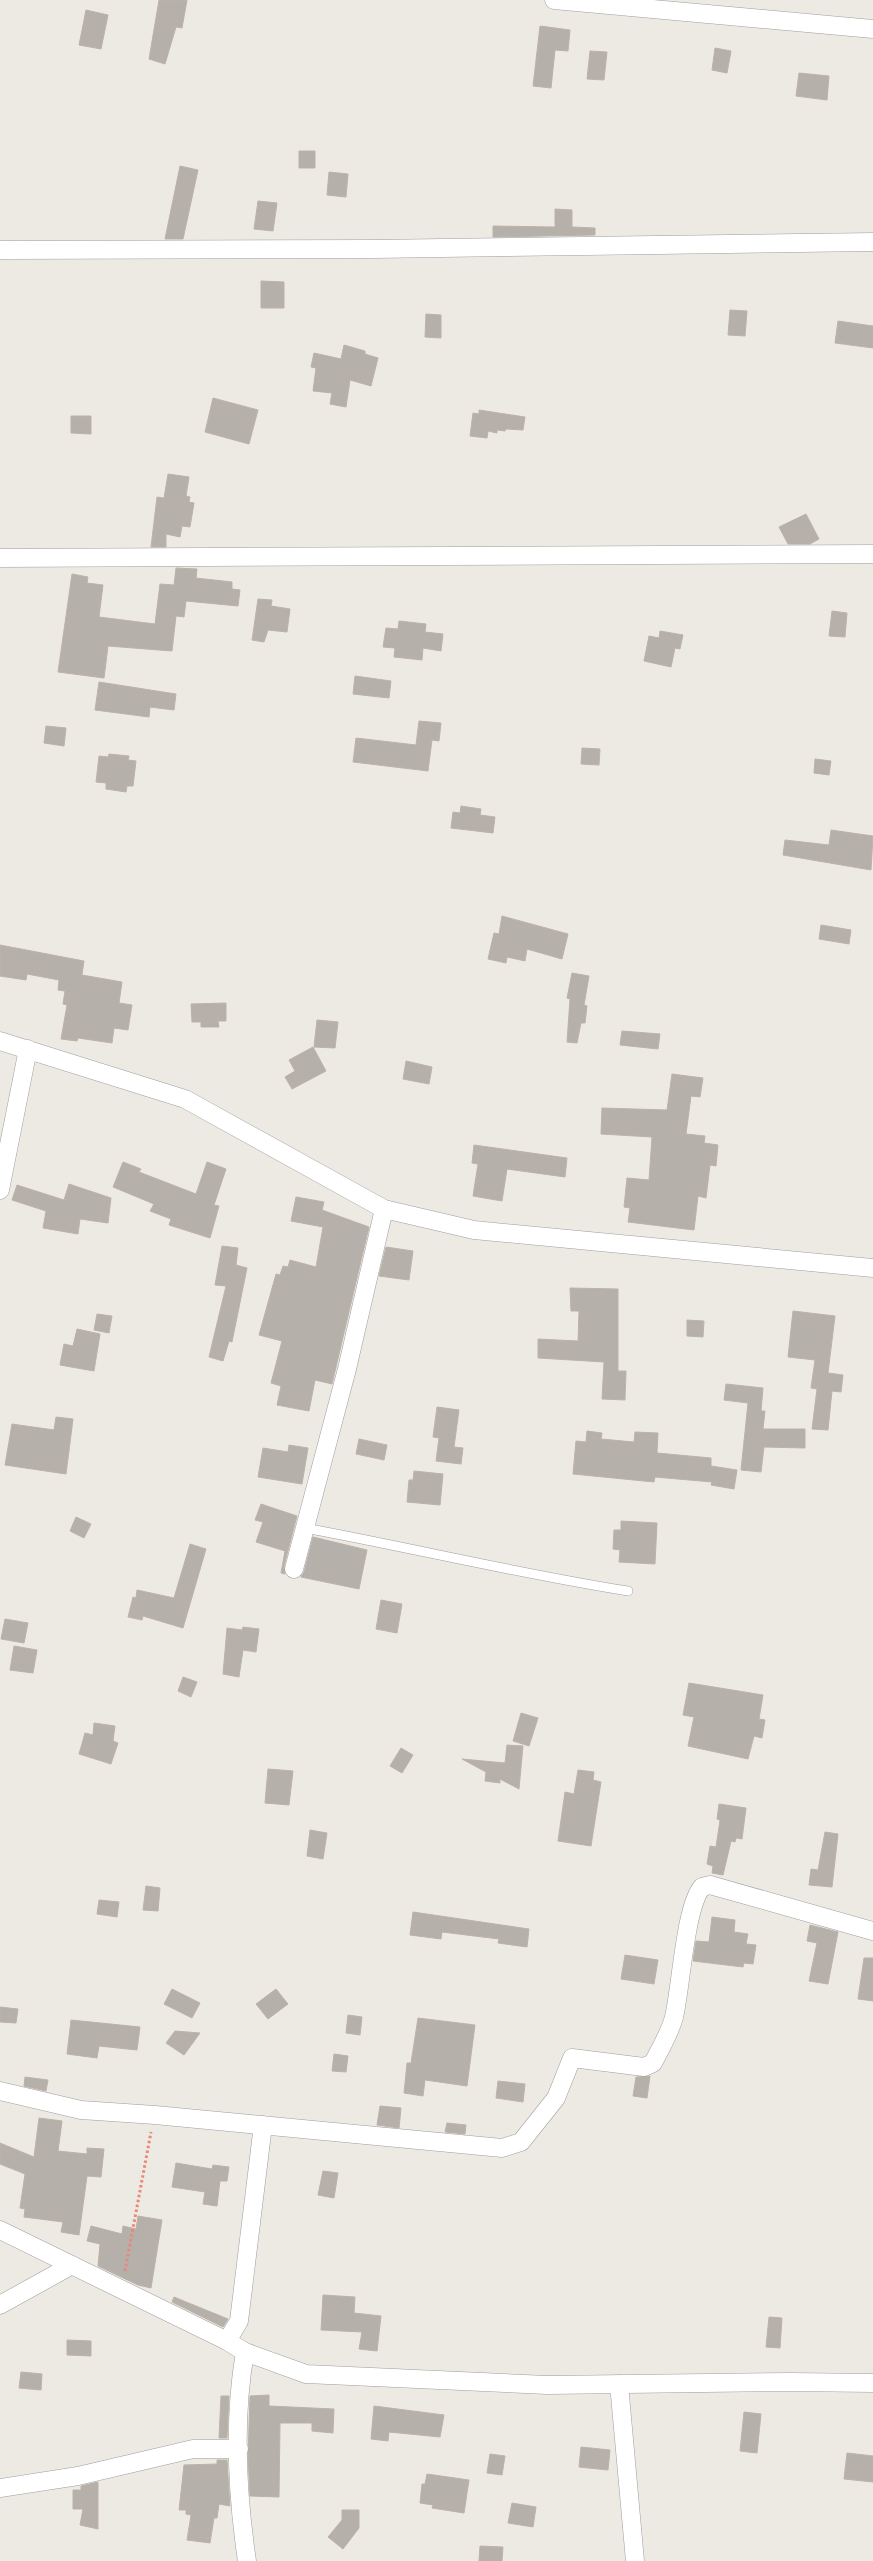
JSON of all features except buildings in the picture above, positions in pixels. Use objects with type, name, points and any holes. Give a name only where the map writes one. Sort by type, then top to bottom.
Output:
[{"type":"street","points":[[554,0],[873,29]]},
{"type":"street","points":[[0,250],[374,249],[873,242]]},
{"type":"street","points":[[0,558],[873,554]]},
{"type":"street","points":[[0,1042],[28,1049],[185,1099],[384,1209],[474,1230],[873,1268]]},
{"type":"street","points":[[0,1190],[28,1049]]},
{"type":"street","points":[[294,1569],[347,1369],[384,1209]]},
{"type":"street","points":[[0,2091],[81,2110],[155,2115],[502,2148],[514,2146],[521,2142],[556,2098],[572,2058],[644,2067],[653,2063],[673,2020],[681,1966],[695,1901],[702,1887],[710,1885],[873,1931]]},
{"type":"street","points":[[227,2341],[239,2321],[263,2125]]},
{"type":"street","points":[[0,2230],[227,2341],[245,2352],[306,2374],[547,2386],[791,2382],[873,2383]]},
{"type":"street","points":[[0,2305],[72,2265]]},
{"type":"street","points":[[245,2352],[238,2393],[242,2522],[247,2561]]},
{"type":"street","points":[[619,2384],[635,2561]]},
{"type":"street","points":[[0,2488],[78,2476],[193,2449],[239,2449]]},
{"type":"lane","points":[[305,1528],[415,1548],[558,1580],[628,1591]]},
{"type":"path","points":[[121,2290],[155,2115]]}]
